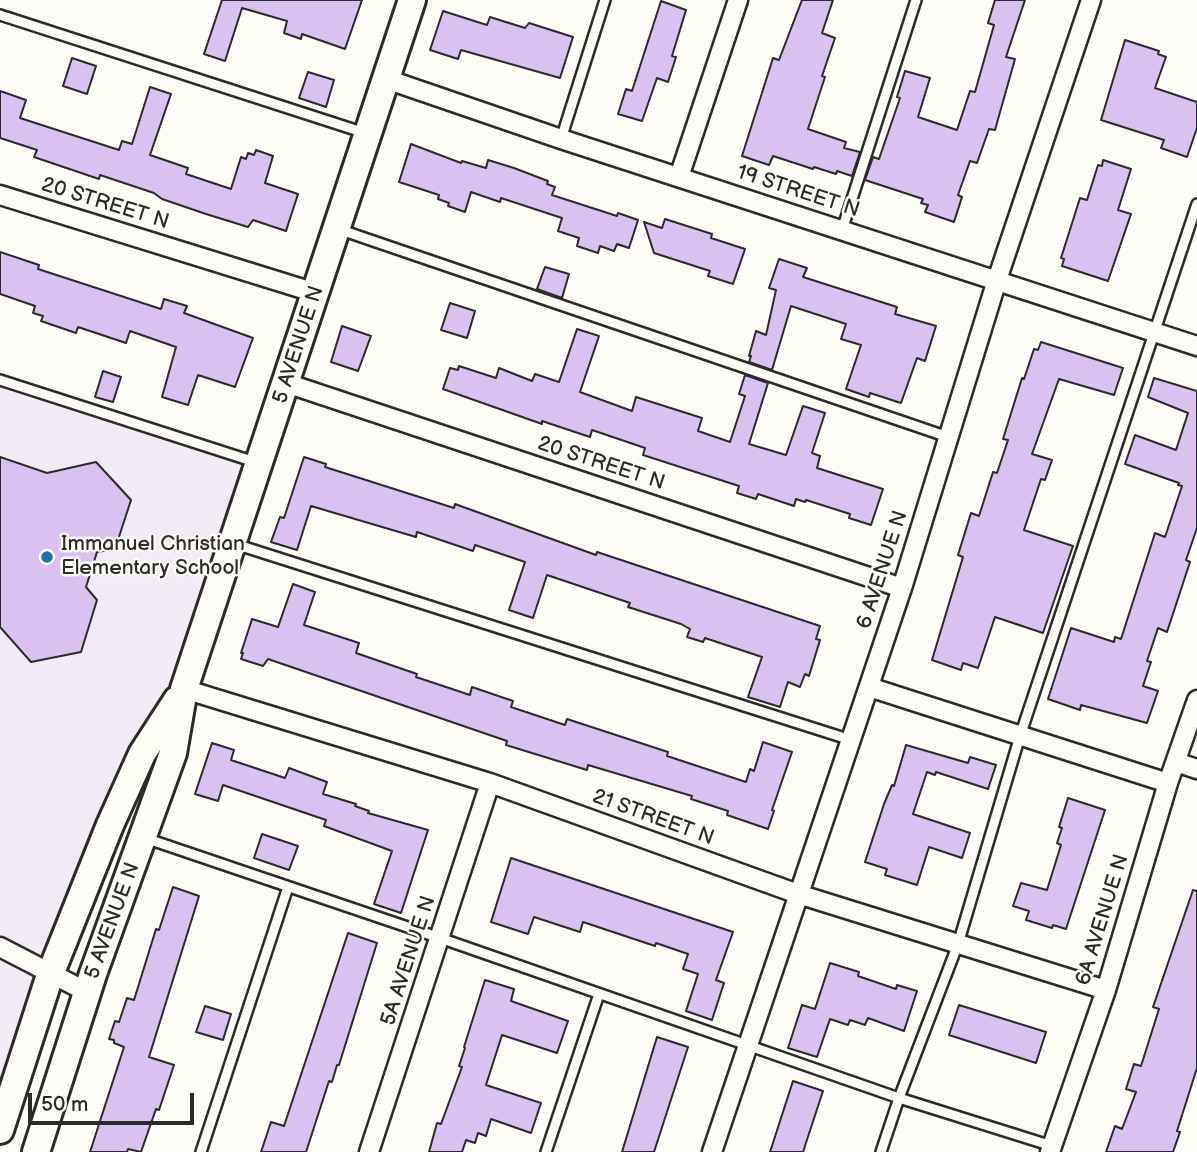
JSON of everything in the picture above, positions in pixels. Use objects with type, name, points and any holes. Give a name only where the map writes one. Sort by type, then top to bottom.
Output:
[{"type":"main road","name":"5 AVENUE N","points":[[36,1152],[87,992],[173,753],[184,689],[412,0]]},
{"type":"main road","name":"5 AVENUE N","points":[[0,1130],[50,975],[110,825],[142,754],[184,689]]},
{"type":"street","points":[[679,177],[738,0]]},
{"type":"street","name":"6 AVENUE N","points":[[712,1152],[902,587],[997,280],[1091,0]]},
{"type":"street","name":"19 STREET N","points":[[386,79],[561,139],[1197,345]]},
{"type":"street","name":"20 STREET N","points":[[0,195],[316,293]]},
{"type":"street","name":"20 STREET N","points":[[286,383],[902,587]]},
{"type":"street","points":[[869,687],[1168,783]]},
{"type":"street","name":"21 STREET N","points":[[184,689],[490,783],[798,894],[1106,990]]},
{"type":"street","name":"6A AVENUE N","points":[[1051,1149],[1106,990],[1168,783],[1197,700]]},
{"type":"street","points":[[1176,762],[1197,769]]},
{"type":"street","name":"5A AVENUE N","points":[[369,1152],[490,783]]},
{"type":"street","points":[[0,947],[87,992]]},
{"type":"lane","points":[[561,139],[605,0]]},
{"type":"lane","points":[[842,230],[916,0]]},
{"type":"lane","points":[[0,15],[368,134]]},
{"type":"lane","points":[[881,1152],[958,944],[1020,736],[1197,204]]},
{"type":"lane","points":[[336,229],[948,437]]},
{"type":"lane","points":[[0,380],[260,463]]},
{"type":"lane","points":[[234,544],[851,740]]},
{"type":"lane","points":[[143,838],[1051,1149]]},
{"type":"lane","points":[[201,1152],[288,887]]},
{"type":"lane","points":[[546,1152],[599,993]]},
{"type":"shaded area","points":[[0,380],[260,463],[184,689],[142,754],[0,1130]]},
{"type":"building","points":[[222,0],[362,0],[345,49],[302,34],[301,39],[284,33],[287,21],[242,8],[225,61],[204,54]]},
{"type":"building","points":[[802,0],[833,0],[822,33],[835,38],[808,129],[846,142],[844,148],[860,152],[852,176],[837,171],[836,174],[814,167],[813,169],[773,156],[769,165],[742,156],[773,58],[779,60]]},
{"type":"building","points":[[995,0],[1025,0],[1006,57],[1015,59],[995,130],[989,129],[977,163],[970,161],[958,195],[962,197],[954,222],[925,212],[928,205],[921,203],[923,199],[865,180],[873,157],[879,159],[900,98],[897,97],[905,71],[930,78],[918,117],[957,130],[970,91],[975,92],[994,25],[988,23]]},
{"type":"building","points":[[661,1],[686,10],[672,56],[676,57],[668,82],[657,78],[642,121],[618,114],[626,89],[632,91]]},
{"type":"building","points":[[443,11],[487,25],[490,17],[525,28],[529,23],[573,37],[560,78],[461,50],[458,59],[430,50]]},
{"type":"building","points":[[1125,40],[1159,51],[1158,54],[1166,57],[1155,88],[1197,102],[1197,128],[1187,157],[1161,148],[1164,140],[1101,120]]},
{"type":"building","points":[[72,58],[96,66],[87,94],[63,86]]},
{"type":"building","points":[[308,72],[334,80],[326,107],[299,98]]},
{"type":"building","points":[[150,87],[171,94],[150,155],[188,168],[186,174],[231,189],[241,157],[246,159],[248,153],[254,155],[256,150],[273,156],[265,183],[298,194],[286,231],[253,220],[248,227],[206,214],[100,175],[99,179],[34,157],[37,150],[0,138],[0,91],[26,100],[20,118],[119,150],[122,141],[132,144]]},
{"type":"building","points":[[411,144],[461,163],[462,161],[486,168],[488,160],[514,168],[548,181],[547,184],[555,187],[552,195],[638,220],[629,248],[617,244],[614,251],[600,246],[598,253],[577,246],[579,238],[558,231],[562,218],[501,198],[500,202],[471,192],[465,212],[448,206],[449,203],[438,199],[439,195],[399,182]]},
{"type":"building","points":[[1103,160],[1131,169],[1118,210],[1131,214],[1108,281],[1062,266],[1064,259],[1061,258],[1080,198],[1087,200],[1098,165],[1102,166]]},
{"type":"building","points":[[665,219],[712,234],[711,238],[745,249],[733,284],[708,276],[710,271],[654,253],[644,222],[662,228]]},
{"type":"building","points":[[0,252],[39,265],[38,269],[161,309],[164,299],[187,306],[184,313],[253,338],[235,387],[198,375],[188,405],[162,397],[176,347],[130,331],[126,343],[78,327],[76,333],[41,321],[43,316],[33,313],[35,306],[0,294]]},
{"type":"building","points":[[779,259],[807,268],[803,277],[897,307],[895,314],[936,326],[925,361],[917,358],[901,403],[846,389],[861,345],[841,339],[846,324],[791,306],[772,370],[749,362],[756,331],[766,335],[776,290],[769,288]]},
{"type":"building","points":[[545,267],[569,274],[562,298],[537,289]]},
{"type":"building","points":[[450,303],[475,311],[467,338],[441,330]]},
{"type":"building","points":[[342,326],[371,336],[358,371],[331,362]]},
{"type":"building","points":[[577,329],[599,336],[580,392],[632,411],[636,397],[702,418],[698,431],[730,442],[745,396],[739,394],[745,375],[768,383],[749,444],[786,455],[803,406],[825,413],[812,453],[820,456],[817,468],[883,489],[871,525],[849,518],[850,514],[806,500],[796,499],[794,506],[758,494],[756,499],[737,493],[739,486],[643,455],[645,448],[592,430],[590,437],[542,421],[542,424],[443,389],[450,368],[458,370],[459,366],[496,378],[499,368],[532,381],[535,374],[559,382]]},
{"type":"building","points":[[1041,342],[1123,368],[1114,395],[1059,379],[1032,454],[1052,460],[1045,480],[1041,479],[1024,530],[1073,546],[1043,633],[995,617],[978,668],[963,663],[961,670],[932,660],[963,557],[958,555],[971,513],[979,516],[993,472],[997,473],[1008,440],[1003,439],[1022,378],[1024,379],[1034,349],[1038,350]]},
{"type":"building","points":[[103,371],[121,377],[113,402],[95,397]]},
{"type":"building","points":[[1154,378],[1197,391],[1197,528],[1186,560],[1190,562],[1167,632],[1158,628],[1147,661],[1151,662],[1143,686],[1158,691],[1147,723],[1081,705],[1080,710],[1048,699],[1071,628],[1114,642],[1115,637],[1121,639],[1155,533],[1165,537],[1182,486],[1125,464],[1135,435],[1176,450],[1188,413],[1148,397]]},
{"type":"building","name":"Immanuel Christian Elementary School","points":[[0,457],[47,473],[96,462],[131,500],[115,549],[97,552],[86,587],[97,600],[81,652],[31,662],[0,627]]},
{"type":"building","points":[[304,457],[326,464],[325,467],[454,508],[455,504],[596,555],[597,552],[820,626],[816,639],[820,640],[809,676],[805,674],[800,687],[788,682],[780,707],[748,697],[762,657],[705,638],[703,642],[687,637],[690,629],[681,624],[628,607],[630,603],[547,575],[533,618],[509,610],[525,562],[475,545],[473,551],[417,532],[416,537],[311,506],[297,550],[271,542],[280,517],[284,518]]},
{"type":"building","points":[[293,584],[315,592],[304,625],[359,643],[356,653],[417,674],[416,677],[470,695],[472,687],[513,701],[511,707],[565,725],[567,719],[668,752],[667,756],[746,782],[750,769],[754,771],[763,742],[792,752],[768,829],[727,815],[728,811],[691,799],[692,796],[588,765],[587,770],[506,745],[507,741],[268,659],[263,666],[241,659],[252,619],[278,627]]},
{"type":"building","points":[[212,743],[234,750],[231,760],[285,778],[289,768],[327,782],[323,794],[356,804],[355,806],[369,811],[368,813],[428,830],[401,913],[374,904],[392,851],[324,826],[326,820],[223,785],[218,801],[195,794]]},
{"type":"building","points":[[906,745],[968,763],[970,757],[996,765],[988,789],[936,772],[935,775],[927,772],[913,814],[970,833],[962,858],[929,847],[917,885],[885,875],[887,869],[865,862],[884,804],[892,785],[894,786]]},
{"type":"building","points":[[1068,798],[1105,810],[1066,929],[1026,920],[1029,911],[1013,906],[1021,883],[1047,890],[1061,845],[1057,843],[1062,828],[1059,827]]},
{"type":"building","points":[[262,834],[298,846],[289,870],[254,858]]},
{"type":"building","points":[[511,858],[733,932],[716,980],[724,983],[712,1020],[686,1011],[698,974],[683,969],[688,954],[583,922],[580,932],[534,917],[528,934],[491,922]]},
{"type":"building","points":[[173,887],[199,896],[149,1057],[174,1065],[141,1152],[128,1149],[127,1152],[90,1152],[124,1047],[109,1039],[115,1021],[119,1022],[127,998],[134,1000],[156,929],[159,930]]},
{"type":"building","points":[[1193,890],[1197,891],[1197,1068],[1177,1131],[1180,1132],[1173,1152],[1106,1152],[1115,1126],[1122,1129],[1136,1092],[1126,1089],[1134,1064],[1141,1066],[1159,1009],[1153,1007]]},
{"type":"building","points":[[348,933],[377,943],[339,1065],[332,1082],[329,1081],[306,1152],[261,1152],[271,1122],[284,1126]]},
{"type":"building","points":[[830,963],[859,972],[858,976],[896,989],[897,985],[917,991],[904,1031],[868,1018],[865,1025],[850,1020],[848,1025],[830,1019],[817,1057],[788,1048],[802,1005],[815,1009]]},
{"type":"building","points":[[485,980],[514,989],[511,1001],[568,1021],[557,1053],[502,1035],[486,1085],[541,1103],[531,1133],[491,1119],[486,1136],[478,1133],[475,1143],[466,1140],[462,1152],[429,1152],[437,1123],[441,1124],[462,1067],[459,1066],[464,1047]]},
{"type":"building","points":[[959,1005],[1046,1032],[1036,1063],[949,1035]]},
{"type":"building","points":[[205,1006],[231,1014],[223,1040],[196,1032]]},
{"type":"building","points":[[657,1037],[688,1047],[654,1152],[622,1152]]},
{"type":"building","points":[[793,1081],[823,1091],[803,1152],[770,1152]]},
{"type":"place","name":"Immanuel Christian Elementary School","points":[[47,557]]}]
